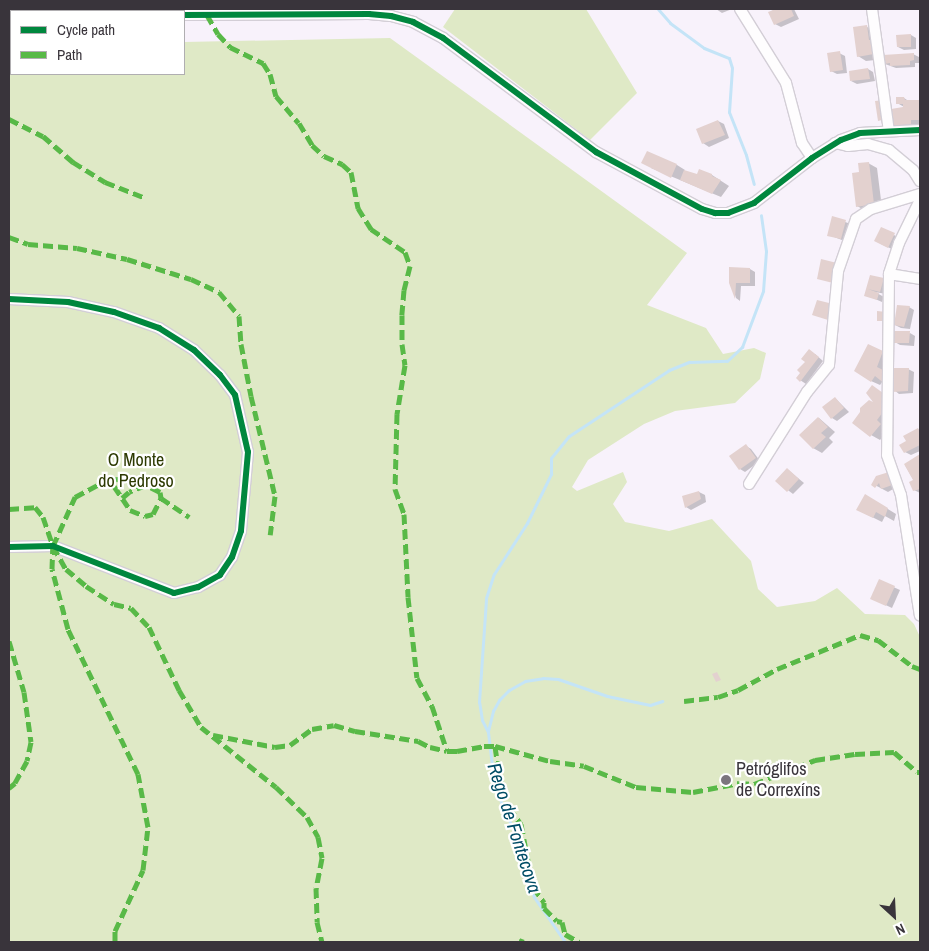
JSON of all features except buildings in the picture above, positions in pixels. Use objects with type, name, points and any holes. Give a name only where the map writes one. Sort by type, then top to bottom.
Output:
[{"type":"street","points":[[740,9],[786,83],[802,143],[812,158]]},
{"type":"street","points":[[872,9],[889,131]]},
{"type":"street","points":[[185,15],[369,14],[391,16],[413,22],[443,38],[596,152],[702,209],[715,212],[728,213],[754,203],[812,158],[835,143],[860,133],[920,130]]},
{"type":"street","points":[[835,143],[848,146],[868,144],[889,150],[913,170],[920,181]]},
{"type":"street","points":[[749,484],[807,392],[829,365],[838,271],[856,218],[871,209],[920,194],[919,202],[899,243],[890,274],[887,455],[902,494],[919,587],[920,616]]},
{"type":"street","points":[[890,274],[920,279]]},
{"type":"street","points":[[9,300],[68,302],[114,312],[159,328],[194,350],[220,375],[235,394],[248,452],[241,531],[232,557],[220,575],[198,587],[174,592],[53,546],[9,547]]},
{"type":"green space","name":"O Monte do Pedroso","points":[[9,9],[108,10],[10,10],[10,75],[185,75],[185,42],[390,38],[687,253],[647,305],[706,328],[723,354],[754,348],[766,353],[760,379],[735,403],[675,411],[644,424],[588,460],[572,487],[577,491],[623,472],[627,482],[613,504],[625,522],[669,531],[712,519],[751,561],[758,589],[777,607],[815,601],[837,588],[865,614],[905,615],[914,624],[920,637],[920,942],[9,942]]},
{"type":"green space","points":[[455,9],[586,9],[637,93],[590,140],[443,27]]},
{"type":"waterway","name":"Rego de Fontecova","points":[[658,9],[670,23],[704,48],[729,58],[732,68],[729,112],[746,155],[754,184]]},
{"type":"waterway","name":"Rego de Fontecova","points":[[565,942],[534,897],[521,861],[517,838],[501,802],[493,774],[488,732],[482,720],[479,702],[486,598],[494,574],[527,523],[551,474],[551,458],[569,436],[669,370],[689,362],[727,361],[742,347],[763,291],[766,251],[761,215]]},
{"type":"waterway","points":[[488,731],[493,711],[499,700],[509,690],[525,681],[543,678],[558,679],[607,696],[650,705],[662,701]]},
{"type":"marked path","points":[[207,15],[218,34],[230,47],[263,63],[270,74],[276,96],[299,123],[312,145],[324,156],[342,164],[351,172],[358,208],[371,229],[405,252],[410,266],[404,290],[402,315],[402,344],[405,365],[397,414],[395,489],[404,514],[408,597],[417,678],[432,706],[447,751]]},
{"type":"marked path","points":[[9,119],[43,136],[73,162],[105,182],[143,197]]},
{"type":"marked path","points":[[9,237],[28,244],[77,248],[127,259],[191,279],[219,292],[239,316],[241,344],[251,396],[275,496],[270,535]]},
{"type":"marked path","points":[[109,482],[116,479],[130,480],[146,485]]},
{"type":"marked path","points":[[115,942],[115,931],[143,870],[148,827],[138,774],[68,629],[52,569],[53,546],[75,497],[101,483],[109,482],[114,486],[130,510],[145,516],[153,514],[161,498],[160,492],[146,485],[129,492],[122,498]]},
{"type":"marked path","points":[[161,498],[189,517]]},
{"type":"marked path","points":[[9,509],[35,507],[43,517],[53,546],[66,569],[86,586],[114,604],[131,608],[149,627],[179,690],[201,727],[276,787],[307,817],[318,837],[322,858],[316,888],[317,922],[322,942]]},
{"type":"marked path","points":[[684,701],[718,697],[738,690],[777,669],[860,635],[878,640],[912,666],[920,669]]},
{"type":"marked path","points":[[9,641],[24,692],[31,742],[27,761],[15,783],[9,788]]},
{"type":"marked path","points":[[213,735],[275,747],[290,745],[312,729],[334,725],[355,731],[418,741],[430,747],[447,751],[495,746],[550,761],[584,766],[636,787],[693,792],[739,783],[754,784],[815,760],[855,754],[894,752],[917,772],[920,772]]},
{"type":"marked path","points":[[495,746],[499,774],[509,807],[521,824],[533,887],[544,902],[544,908],[557,921],[562,922],[565,934],[579,942]]},
{"type":"marked path","points":[[519,940],[524,942]]},
{"type":"cycle path","points":[[185,15],[369,14],[391,16],[413,22],[443,38],[596,152],[702,209],[715,213],[728,213],[754,203],[812,158],[841,140],[860,133],[920,130]]},
{"type":"cycle path","points":[[9,299],[68,302],[114,312],[159,328],[194,350],[220,375],[235,395],[248,452],[241,531],[232,557],[220,575],[198,587],[174,593],[53,546],[9,547]]},
{"type":"place","name":"Petróglifos de Correxíns","points":[[726,780]]}]
